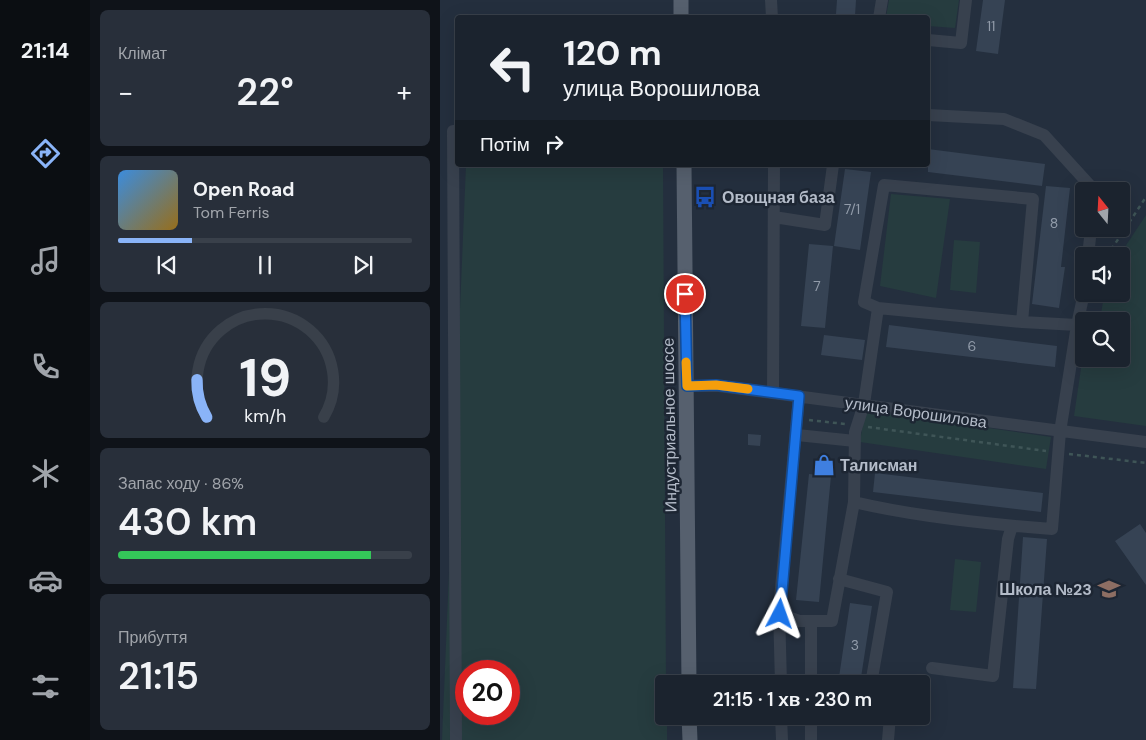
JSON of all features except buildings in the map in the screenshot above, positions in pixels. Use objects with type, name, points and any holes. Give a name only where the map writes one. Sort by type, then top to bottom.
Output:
[{"type":"main road","points":[[681,0],[681,15]]},
{"type":"main road","name":"Индустриальное шоссе","points":[[684,167],[689,675]]},
{"type":"main road","points":[[690,725],[690,740]]},
{"type":"street","points":[[771,0],[772,15]]},
{"type":"street","points":[[880,15],[882,0]]},
{"type":"street","points":[[930,40],[961,42],[966,0]]},
{"type":"street","points":[[930,115],[1004,119],[1044,135],[1087,182]]},
{"type":"street","points":[[455,131],[453,131],[456,740]]},
{"type":"street","points":[[773,393],[774,167]]},
{"type":"street","points":[[774,217],[825,225],[833,167]]},
{"type":"street","points":[[1022,322],[1033,199],[884,185],[864,302],[878,308],[1022,322],[1075,325]]},
{"type":"street","points":[[780,614],[798,621],[832,621],[854,502],[855,440],[864,404],[878,308]]},
{"type":"street","points":[[854,502],[879,508],[1012,526],[1052,529],[1060,432],[1075,338]]},
{"type":"street","name":"улица Ворошилова","points":[[687,386],[716,385],[1146,442]]},
{"type":"street","points":[[781,675],[780,614],[799,396]]},
{"type":"street","points":[[797,435],[855,440]]},
{"type":"street","points":[[932,668],[993,676],[1008,539],[1012,526]]},
{"type":"street","points":[[839,579],[886,592],[872,675]]},
{"type":"street","points":[[811,621],[811,675]]},
{"type":"street","points":[[781,725],[782,740]]},
{"type":"street","points":[[811,725],[811,740]]},
{"type":"street","points":[[888,740],[889,725]]},
{"type":"path","points":[[1113,247],[1146,197]]},
{"type":"path","points":[[797,419],[858,425],[1058,453],[1146,463]]},
{"type":"green space","points":[[889,0],[959,0],[955,28],[930,26],[930,15],[886,15]]},
{"type":"green space","points":[[466,167],[663,167],[666,675],[655,675],[655,725],[667,725],[667,740],[442,740]]},
{"type":"green space","points":[[891,194],[950,199],[936,298],[880,286]]},
{"type":"green space","points":[[1146,215],[1146,426],[1074,416],[1081,367],[1130,367],[1130,312],[1101,312],[1103,302],[1130,302],[1130,247],[1125,247]]},
{"type":"green space","points":[[954,240],[980,242],[976,293],[950,290]]},
{"type":"green space","points":[[865,410],[1051,437],[1046,469],[860,442]]},
{"type":"green space","points":[[955,559],[981,562],[976,612],[950,610]]},
{"type":"slow traffic","points":[[686,362],[687,386],[716,385],[748,389]]},
{"type":"place","name":"Овощная база","points":[[705,197]]},
{"type":"place","name":"Талисман","points":[[824,465]]},
{"type":"place","name":"Школа №23","points":[[1109,589]]},
{"type":"route","points":[[685,294],[687,386],[716,385],[799,396],[780,614]]}]
